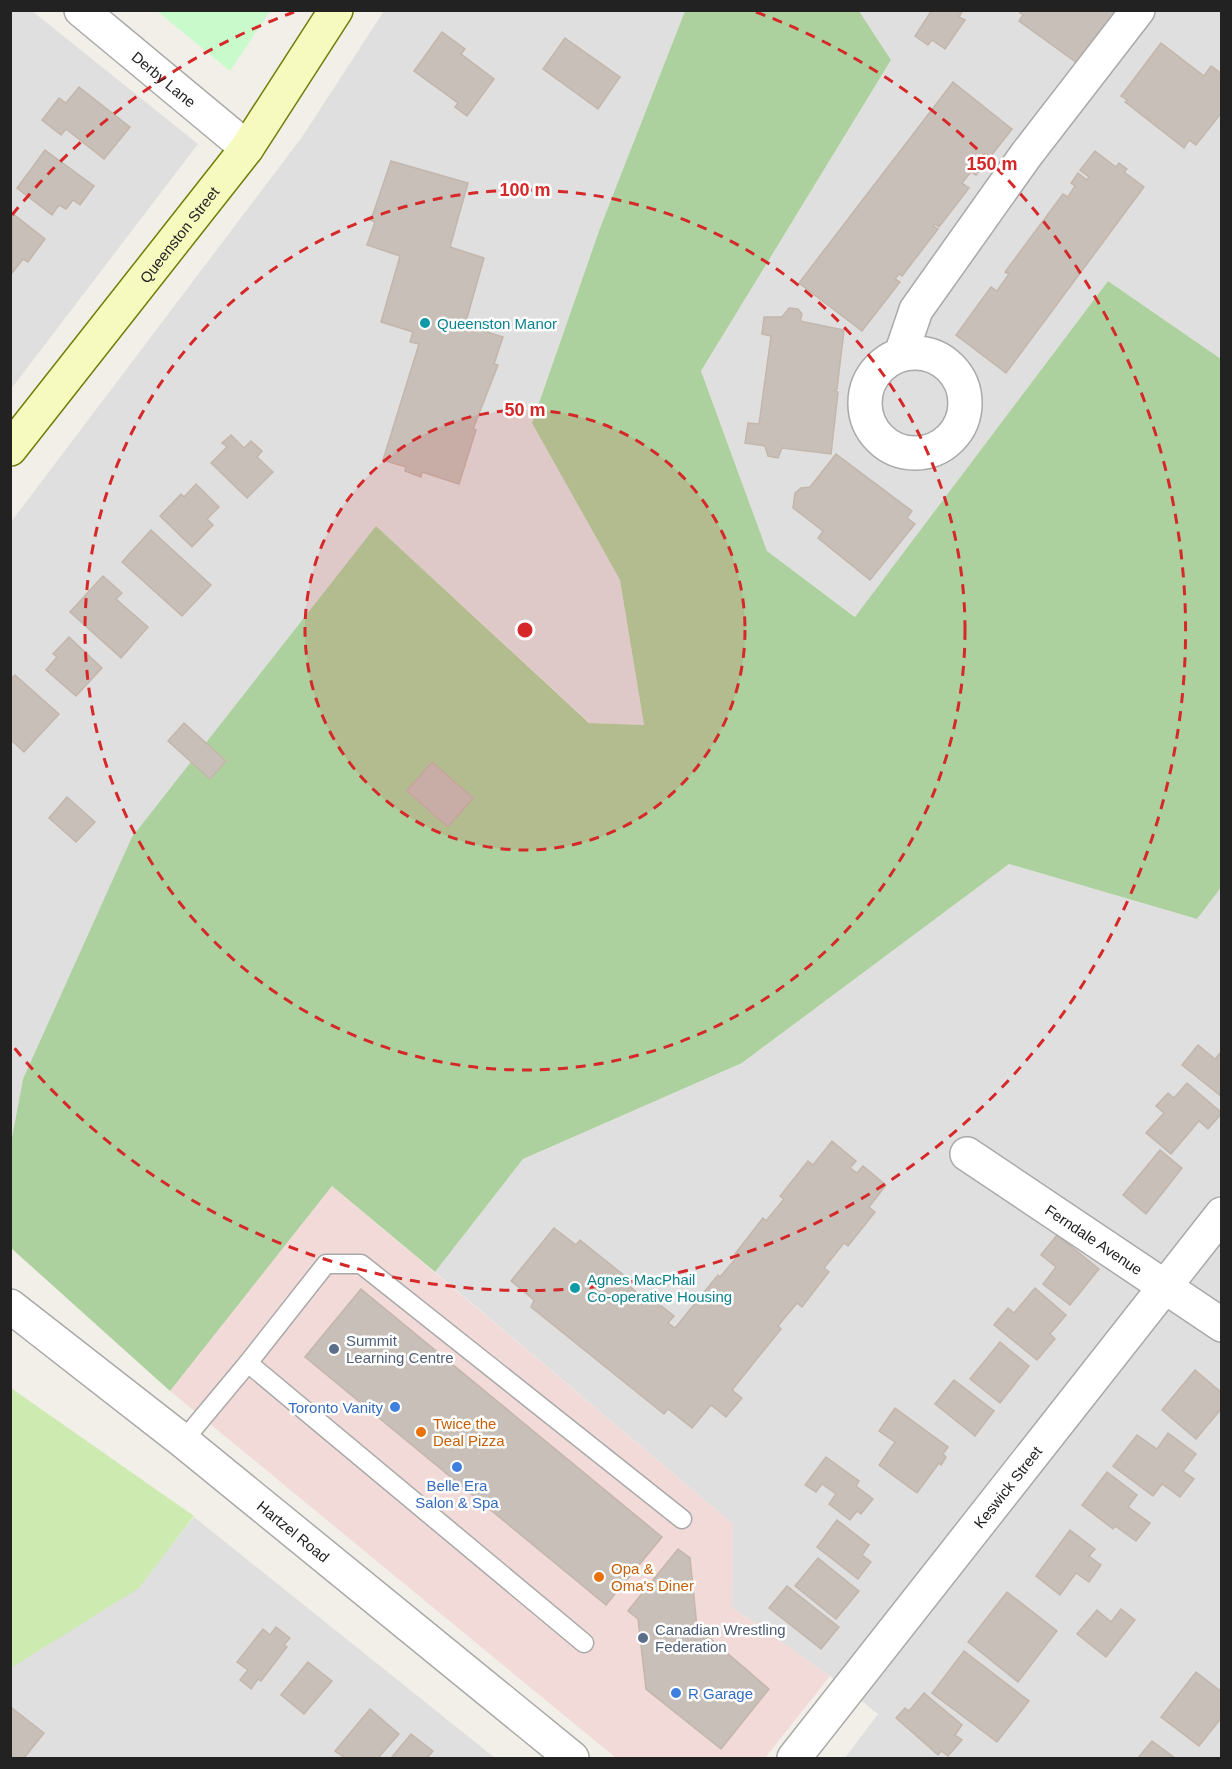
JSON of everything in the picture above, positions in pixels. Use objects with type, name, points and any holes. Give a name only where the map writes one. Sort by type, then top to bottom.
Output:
[{"type":"main road","name":"Queenston Street","points":[[10,449],[247,148],[336,10]]},
{"type":"street","name":"Derby Lane","points":[[81,10],[247,148]]},
{"type":"street","points":[[901,354],[916,310],[1026,155],[1138,10]]},
{"type":"street","name":"Ferndale Avenue","points":[[967,1154],[1221,1325]]},
{"type":"street","name":"Keswick Street","points":[[794,1758],[1221,1214]]},
{"type":"street","name":"Hartzel Road","points":[[10,1306],[183,1441],[572,1758]]},
{"type":"lane","points":[[183,1441],[327,1264],[361,1264],[682,1519]]},
{"type":"lane","points":[[248,1363],[584,1643]]},
{"type":"shaded area","points":[[11,11],[32,11],[198,144],[11,389]]},
{"type":"shaded area","points":[[384,11],[685,11],[600,228],[532,423],[620,580],[644,725],[590,723],[376,526],[23,1079],[11,1143],[11,522],[302,137]]},
{"type":"shaded area","points":[[859,11],[1221,11],[1221,359],[1108,281],[856,617],[767,551],[701,371],[891,60]]},
{"type":"shaded area","points":[[1009,864],[1197,919],[1221,886],[1221,1758],[845,1758],[878,1714],[830,1676],[732,1607],[733,1524],[435,1272],[523,1159],[742,1063]]},
{"type":"shaded area","points":[[332,1186],[733,1524],[732,1607],[830,1676],[765,1758],[616,1758],[170,1391]]},
{"type":"shaded area","points":[[194,1517],[495,1758],[11,1758],[11,1664],[150,1572]]},
{"type":"green space","points":[[157,11],[270,11],[230,71]]},
{"type":"green space","points":[[685,11],[859,11],[891,60],[701,371],[767,551],[855,617],[1108,281],[1221,359],[1222,886],[1197,919],[1009,864],[742,1063],[523,1159],[435,1272],[332,1186],[170,1391],[11,1248],[11,1143],[23,1079],[132,837],[376,526],[589,723],[644,725],[620,580],[532,423],[600,228]]},
{"type":"green space","points":[[11,1388],[194,1516],[139,1588],[11,1668]]},
{"type":"building","points":[[932,10],[963,10],[959,17],[965,20],[945,49],[932,40],[928,45],[915,36]]},
{"type":"building","points":[[1017,10],[1126,10],[1084,68],[1019,21],[1023,15]]},
{"type":"building","points":[[442,32],[465,49],[461,54],[494,79],[467,116],[455,107],[458,103],[414,71]]},
{"type":"building","points":[[565,38],[620,77],[598,109],[543,69]]},
{"type":"building","points":[[1161,43],[1204,76],[1211,66],[1222,74],[1222,112],[1196,145],[1189,140],[1184,148],[1125,102],[1127,100],[1121,96]]},
{"type":"building","points":[[953,82],[1012,129],[976,175],[971,172],[962,183],[969,188],[939,227],[935,224],[933,226],[938,229],[902,276],[899,274],[895,279],[900,282],[862,331],[799,283]]},
{"type":"building","points":[[79,87],[130,127],[104,159],[66,129],[61,135],[42,120],[59,98],[66,103]]},
{"type":"building","points":[[45,150],[94,186],[80,205],[73,200],[66,209],[59,205],[52,215],[17,188]]},
{"type":"building","points":[[1095,151],[1116,167],[1119,163],[1127,169],[1124,172],[1144,187],[1006,373],[956,335],[991,287],[997,291],[1009,274],[1005,272],[1063,194],[1068,197],[1075,186],[1071,183],[1078,173],[1087,180],[1089,177],[1080,170]]},
{"type":"building","name":"Queenston Manor","points":[[391,161],[468,183],[450,247],[484,258],[465,325],[503,337],[494,364],[498,365],[473,429],[476,430],[459,484],[422,472],[421,477],[405,471],[406,467],[383,460],[419,344],[410,342],[413,332],[381,322],[400,256],[367,245],[375,222],[371,220]]},
{"type":"building","points":[[12,213],[45,239],[28,262],[23,259],[12,273]]},
{"type":"building","points":[[789,308],[798,309],[802,314],[800,321],[844,330],[837,389],[834,391],[838,392],[831,454],[782,448],[778,458],[768,456],[765,446],[745,443],[748,423],[759,424],[771,336],[762,334],[764,317],[782,317]]},
{"type":"building","points":[[231,435],[244,448],[251,441],[262,451],[257,457],[273,472],[247,498],[211,463],[227,447],[222,443]]},
{"type":"building","points":[[836,454],[912,511],[907,518],[915,524],[870,580],[818,538],[823,531],[793,508],[795,493],[801,488],[810,487]]},
{"type":"building","points":[[196,484],[219,507],[207,519],[213,525],[192,547],[160,516],[181,494],[184,497]]},
{"type":"building","points":[[151,530],[211,585],[182,616],[122,562]]},
{"type":"building","points":[[103,576],[122,593],[116,599],[148,627],[121,658],[70,612]]},
{"type":"building","points":[[69,637],[102,668],[76,696],[46,670],[57,657],[53,654]]},
{"type":"building","points":[[15,675],[59,714],[24,752],[10,739],[10,680]]},
{"type":"building","points":[[184,723],[226,761],[210,779],[168,741]]},
{"type":"building","points":[[432,762],[473,798],[448,827],[407,791]]},
{"type":"building","points":[[67,797],[95,822],[76,842],[49,818]]},
{"type":"building","points":[[1198,1045],[1215,1059],[1222,1051],[1222,1097],[1182,1065]]},
{"type":"building","points":[[1187,1083],[1222,1113],[1208,1129],[1199,1121],[1171,1154],[1146,1133],[1164,1113],[1156,1106],[1168,1093],[1174,1098]]},
{"type":"building","name":"Agnes MacPhail Co-operative Housing","points":[[832,1141],[856,1161],[850,1168],[857,1173],[863,1166],[886,1185],[869,1207],[875,1212],[848,1246],[844,1243],[824,1268],[829,1272],[802,1307],[797,1303],[778,1326],[781,1329],[732,1390],[742,1398],[726,1417],[711,1405],[692,1428],[668,1409],[664,1414],[531,1307],[534,1300],[511,1281],[554,1228],[576,1245],[580,1240],[626,1277],[623,1281],[645,1299],[648,1295],[674,1316],[668,1323],[675,1328],[718,1275],[720,1277],[738,1256],[735,1254],[763,1218],[766,1221],[784,1199],[780,1196],[808,1161],[813,1165]]},
{"type":"building","points":[[1160,1150],[1182,1168],[1146,1214],[1123,1195]]},
{"type":"building","points":[[1057,1235],[1099,1269],[1070,1305],[1043,1284],[1056,1267],[1041,1255]]},
{"type":"building","points":[[1035,1288],[1066,1315],[1050,1334],[1055,1339],[1037,1360],[994,1325],[1008,1308],[1014,1313]]},
{"type":"building","points":[[361,1289],[662,1537],[606,1605],[305,1357]]},
{"type":"building","points":[[1000,1342],[1029,1366],[1000,1403],[970,1379]]},
{"type":"building","points":[[1195,1370],[1222,1393],[1222,1408],[1196,1439],[1162,1410]]},
{"type":"building","points":[[954,1380],[994,1411],[975,1436],[935,1404]]},
{"type":"building","points":[[895,1408],[948,1447],[943,1454],[946,1457],[941,1465],[939,1463],[917,1493],[879,1465],[895,1442],[879,1431]]},
{"type":"building","points":[[1168,1433],[1196,1454],[1183,1471],[1194,1479],[1180,1497],[1162,1484],[1153,1496],[1113,1466],[1137,1435],[1157,1449]]},
{"type":"building","points":[[826,1457],[859,1481],[856,1486],[873,1499],[861,1514],[857,1511],[850,1520],[829,1504],[836,1494],[822,1484],[816,1492],[805,1485]]},
{"type":"building","points":[[1107,1472],[1137,1495],[1128,1507],[1150,1523],[1136,1541],[1115,1526],[1113,1529],[1082,1505]]},
{"type":"building","points":[[837,1520],[869,1545],[862,1555],[871,1562],[858,1579],[817,1547]]},
{"type":"building","points":[[1070,1530],[1095,1549],[1089,1556],[1101,1565],[1089,1582],[1076,1573],[1060,1595],[1036,1576]]},
{"type":"building","points":[[678,1549],[690,1558],[697,1627],[769,1689],[721,1749],[646,1689],[638,1619],[628,1611]]},
{"type":"building","points":[[818,1558],[859,1591],[836,1619],[795,1586]]},
{"type":"building","points":[[787,1586],[839,1627],[821,1649],[769,1608]]},
{"type":"building","points":[[1007,1592],[1057,1631],[1018,1682],[968,1642]]},
{"type":"building","points":[[1121,1609],[1135,1620],[1106,1657],[1077,1634],[1097,1610],[1111,1622]]},
{"type":"building","points":[[276,1627],[290,1638],[284,1645],[287,1647],[261,1681],[258,1679],[251,1689],[240,1680],[248,1670],[237,1662],[263,1629],[270,1635]]},
{"type":"building","points":[[964,1651],[1029,1701],[997,1742],[932,1693]]},
{"type":"building","points":[[308,1662],[332,1681],[304,1714],[281,1695]]},
{"type":"building","points":[[1196,1672],[1222,1692],[1222,1717],[1199,1746],[1161,1717]]},
{"type":"building","points":[[924,1693],[962,1725],[955,1735],[962,1740],[948,1756],[941,1751],[938,1755],[896,1718],[905,1708],[909,1711]]},
{"type":"building","points":[[12,1708],[44,1733],[24,1758],[10,1758],[10,1710]]},
{"type":"building","points":[[370,1709],[399,1734],[378,1758],[345,1758],[335,1751]]},
{"type":"building","points":[[411,1734],[433,1751],[428,1757],[430,1758],[391,1758]]},
{"type":"building","points":[[1152,1741],[1175,1758],[1138,1758]]},
{"type":"place","name":"Queenston Manor","points":[[425,323]]},
{"type":"place","name":"Agnes MacPhail Co-operative Housing","points":[[575,1288]]},
{"type":"place","name":"Summit Learning Centre","points":[[334,1349]]},
{"type":"place","name":"Toronto Vanity","points":[[395,1407]]},
{"type":"place","name":"Twice the Deal Pizza","points":[[421,1432]]},
{"type":"place","name":"Belle Era Salon & Spa","points":[[457,1467]]},
{"type":"place","name":"Opa & Oma's Diner","points":[[599,1577]]},
{"type":"place","name":"Canadian Wrestling Federation","points":[[643,1638]]},
{"type":"place","name":"R Garage","points":[[676,1693]]}]
